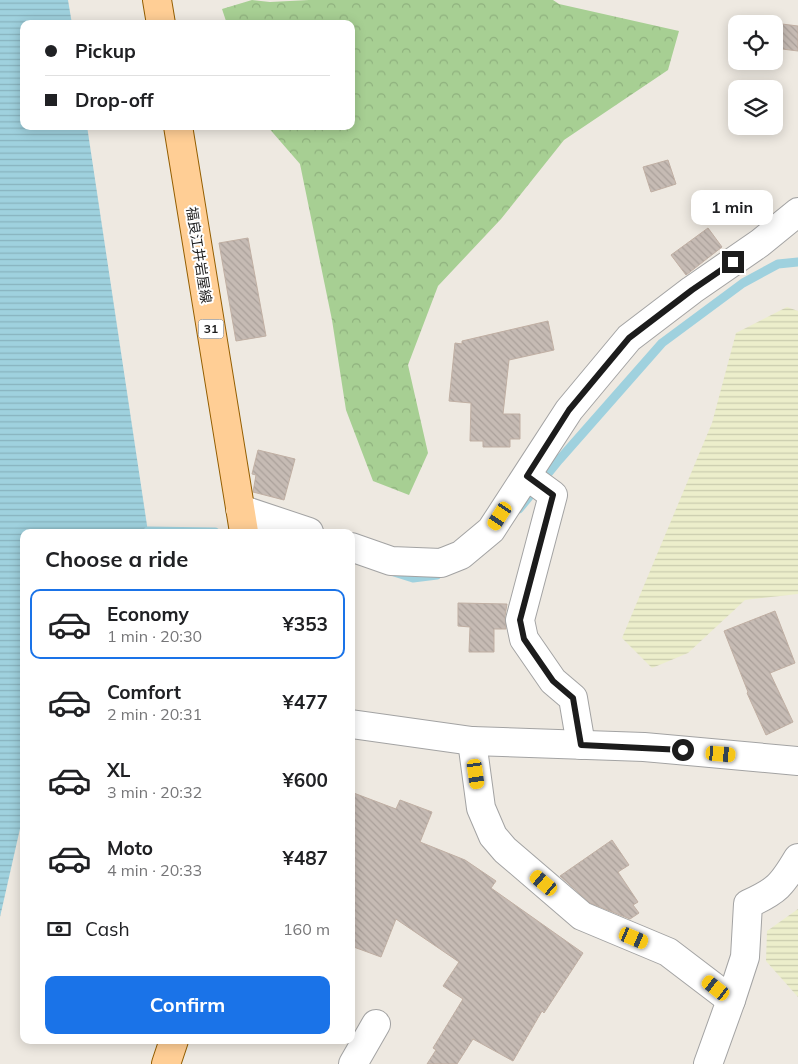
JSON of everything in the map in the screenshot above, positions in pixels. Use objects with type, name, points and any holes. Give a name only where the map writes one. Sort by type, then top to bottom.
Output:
[{"type":"main road","points":[[157,0],[160,20]]},
{"type":"main road","name":"福良江井岩屋線","points":[[179,130],[242,521]]},
{"type":"main road","points":[[166,1064],[173,1044]]},
{"type":"street","points":[[355,548],[391,561],[441,563],[461,555],[491,530],[569,410],[629,338],[692,290],[760,243],[798,212]]},
{"type":"street","points":[[527,476],[553,495],[520,620],[524,639],[553,681],[573,698],[581,745]]},
{"type":"street","points":[[242,521],[291,529]]},
{"type":"street","points":[[355,725],[472,741],[644,747],[798,761]]},
{"type":"street","points":[[472,741],[481,808],[493,836],[505,850],[582,916],[668,952],[731,1000]]},
{"type":"street","points":[[708,1064],[745,957],[748,904],[768,895],[784,882],[798,858]]},
{"type":"street","points":[[353,1064],[376,1024]]},
{"type":"green space","points":[[252,0],[270,2],[309,0],[553,0],[559,4],[679,31],[668,70],[564,140],[501,219],[438,286],[408,365],[428,453],[409,495],[373,481],[346,410],[332,320],[300,164],[270,130],[355,130],[355,20],[226,20],[222,9]]},
{"type":"green space","points":[[787,307],[798,311],[798,594],[745,600],[688,653],[652,668],[622,638],[712,423],[736,333]]},
{"type":"green space","points":[[798,909],[798,997],[766,961],[767,931]]},
{"type":"water","points":[[0,0],[68,0],[71,20],[20,20],[20,130],[88,130],[148,529],[20,529],[20,829],[0,917]]},
{"type":"building","points":[[783,24],[798,26],[798,51],[783,49]]},
{"type":"building","points":[[668,160],[676,184],[651,192],[643,167]]},
{"type":"building","points":[[708,228],[722,247],[686,275],[671,255]]},
{"type":"building","points":[[248,238],[266,336],[236,341],[219,243]]},
{"type":"building","points":[[548,321],[554,350],[509,360],[503,414],[520,414],[520,439],[510,439],[510,447],[483,447],[483,441],[470,441],[471,403],[449,401],[455,343],[462,344],[462,341]]},
{"type":"building","points":[[258,450],[295,459],[284,500],[253,492],[256,475],[252,474]]},
{"type":"building","points":[[458,603],[507,604],[505,616],[506,629],[494,629],[494,652],[469,652],[470,627],[458,626]]},
{"type":"building","points":[[775,611],[795,663],[770,673],[793,722],[766,735],[747,693],[724,631]]},
{"type":"building","points":[[355,794],[396,809],[400,800],[432,812],[420,842],[465,860],[496,881],[491,888],[583,953],[544,1013],[542,1011],[513,1061],[473,1039],[457,1064],[427,1064],[436,1050],[433,1048],[463,999],[443,986],[459,962],[396,919],[381,957],[355,947]]},
{"type":"building","points":[[612,840],[629,865],[618,872],[638,902],[633,905],[639,913],[630,919],[590,903],[560,876]]},
{"type":"waterway","points":[[519,509],[559,460],[662,343],[743,283],[778,264],[798,262]]},
{"type":"waterway","points":[[394,572],[413,578],[437,575]]},
{"type":"route","points":[[683,750],[581,745],[573,698],[553,681],[524,639],[520,620],[553,495],[527,476],[569,410],[629,338],[692,290],[733,262]]}]
